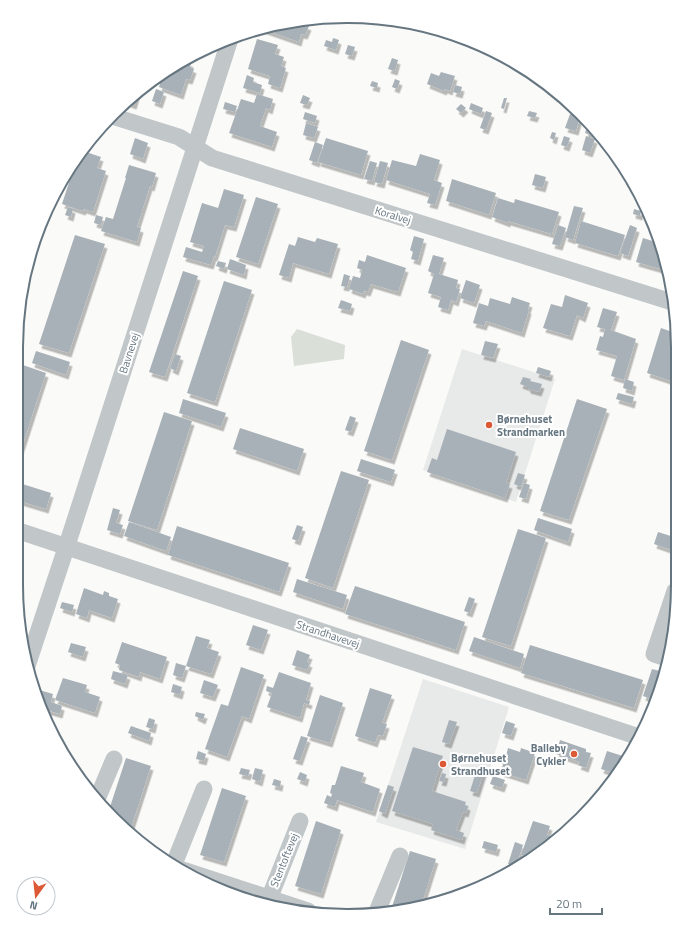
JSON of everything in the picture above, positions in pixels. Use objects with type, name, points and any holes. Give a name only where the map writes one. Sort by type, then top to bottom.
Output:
[{"type":"street","name":"Bavnevej","points":[[31,655],[228,46]]},
{"type":"street","name":"Koralvej","points":[[118,118],[179,137],[212,158],[667,301]]},
{"type":"street","name":"Strandhavevej","points":[[23,532],[634,735]]},
{"type":"street","points":[[663,657],[654,654],[670,606]]},
{"type":"street","points":[[99,794],[114,759]]},
{"type":"street","points":[[176,860],[204,789]]},
{"type":"street","name":"Stentoftevej","points":[[269,899],[300,821]]},
{"type":"street","points":[[379,907],[400,856]]},
{"type":"shaded area","points":[[297,329],[345,345],[344,359],[294,366],[291,337]]},
{"type":"shaded area","name":"Børnehuset Strandmarken","points":[[462,349],[555,379],[516,502],[423,470]]},
{"type":"shaded area","name":"Børnehuset Strandhuset","points":[[423,679],[509,707],[465,849],[376,822]]},
{"type":"building","points":[[309,26],[305,35],[301,34],[299,42],[271,32]]},
{"type":"building","points":[[333,38],[339,40],[336,50],[324,46],[326,40],[332,42]]},
{"type":"building","points":[[257,39],[278,45],[275,54],[284,57],[281,66],[286,68],[280,88],[268,84],[270,76],[248,69]]},
{"type":"building","points":[[348,45],[355,47],[352,56],[345,54]]},
{"type":"building","points":[[392,58],[398,60],[395,71],[388,69]]},
{"type":"building","points":[[191,63],[190,67],[194,69],[190,80],[186,79],[181,95],[159,87],[160,83]]},
{"type":"building","points":[[441,72],[455,76],[450,91],[445,89],[444,91],[427,84],[431,73],[439,76]]},
{"type":"building","points":[[247,75],[254,78],[253,82],[262,85],[260,93],[243,88]]},
{"type":"building","points":[[395,79],[400,81],[397,89],[392,87]]},
{"type":"building","points":[[372,81],[378,83],[377,88],[370,86]]},
{"type":"building","points":[[455,85],[462,87],[460,94],[453,92]]},
{"type":"building","points":[[156,89],[164,92],[160,104],[152,101]]},
{"type":"building","points":[[257,94],[273,99],[270,110],[266,108],[260,126],[277,132],[272,147],[229,133],[241,99],[254,103]]},
{"type":"building","points":[[303,95],[310,98],[307,105],[300,103]]},
{"type":"building","points":[[504,98],[507,98],[504,109],[501,108]]},
{"type":"building","points":[[225,102],[237,106],[235,112],[223,109]]},
{"type":"building","points":[[471,103],[483,108],[481,114],[469,109]]},
{"type":"building","points":[[461,104],[466,108],[461,113],[456,109]]},
{"type":"building","points":[[486,111],[492,113],[486,130],[480,128]]},
{"type":"building","points":[[529,111],[537,113],[535,118],[527,116]]},
{"type":"building","points":[[305,112],[317,116],[315,123],[303,119]]},
{"type":"building","points":[[570,114],[579,121],[576,131],[565,128]]},
{"type":"building","points":[[306,123],[318,127],[314,138],[303,135]]},
{"type":"building","points":[[586,128],[591,133],[590,135],[585,133]]},
{"type":"building","points":[[552,132],[556,133],[554,140],[550,138]]},
{"type":"building","points":[[564,136],[570,138],[567,147],[561,145]]},
{"type":"building","points":[[586,136],[595,139],[590,153],[582,150]]},
{"type":"building","points":[[135,138],[148,143],[143,159],[130,154]]},
{"type":"building","points":[[326,138],[368,151],[361,175],[318,162]]},
{"type":"building","points":[[315,142],[323,145],[317,163],[309,160]]},
{"type":"building","points":[[88,153],[101,157],[97,168],[106,171],[93,212],[84,209],[83,211],[62,204],[70,179]]},
{"type":"building","points":[[420,154],[440,160],[434,180],[442,183],[435,205],[427,203],[430,194],[386,180],[392,160],[416,166]]},
{"type":"building","points":[[370,161],[377,163],[372,181],[364,179]]},
{"type":"building","points":[[380,161],[388,163],[382,184],[374,182]]},
{"type":"building","points":[[129,165],[156,173],[152,187],[150,186],[137,227],[141,228],[137,242],[101,231],[106,217],[113,219]]},
{"type":"building","points":[[535,174],[546,177],[543,188],[532,185]]},
{"type":"building","points":[[452,179],[496,193],[489,215],[446,201]]},
{"type":"building","points":[[224,189],[244,195],[234,227],[225,225],[211,265],[183,257],[186,247],[202,252],[204,246],[190,242],[202,203],[218,208]]},
{"type":"building","points":[[256,197],[278,204],[258,264],[236,257]]},
{"type":"building","points":[[498,198],[514,203],[515,199],[559,212],[552,234],[508,221],[508,223],[492,217]]},
{"type":"building","points":[[574,206],[583,208],[573,240],[565,237]]},
{"type":"building","points":[[68,207],[73,209],[71,217],[65,215]]},
{"type":"building","points":[[634,209],[641,211],[640,216],[633,214]]},
{"type":"building","points":[[96,215],[103,217],[101,225],[94,223]]},
{"type":"building","points":[[581,221],[625,235],[618,256],[575,243]]},
{"type":"building","points":[[558,225],[566,228],[560,246],[552,244]]},
{"type":"building","points":[[630,225],[637,228],[628,256],[620,253]]},
{"type":"building","points":[[75,235],[105,244],[69,353],[39,344]]},
{"type":"building","points":[[414,236],[424,239],[418,261],[411,259],[413,252],[410,250]]},
{"type":"building","points":[[298,237],[315,242],[317,238],[338,244],[329,274],[293,263],[289,278],[279,275],[289,244],[295,246]]},
{"type":"building","points":[[643,238],[653,241],[662,269],[636,262]]},
{"type":"building","points":[[367,255],[406,268],[398,292],[371,284],[368,292],[364,291],[363,294],[349,289],[353,276],[360,278],[362,270],[357,268],[359,260],[365,262]]},
{"type":"building","points":[[433,255],[444,258],[439,274],[458,280],[456,288],[460,289],[456,302],[451,300],[448,310],[438,307],[441,297],[428,293],[434,274],[428,271]]},
{"type":"building","points":[[230,259],[246,265],[244,275],[227,269]]},
{"type":"building","points":[[218,261],[226,263],[224,269],[216,266]]},
{"type":"building","points":[[183,271],[198,276],[165,377],[149,372]]},
{"type":"building","points":[[344,274],[350,276],[347,287],[341,286]]},
{"type":"building","points":[[466,280],[480,285],[474,303],[460,298]]},
{"type":"building","points":[[224,281],[252,290],[215,402],[187,393]]},
{"type":"building","points":[[565,295],[588,303],[583,318],[577,315],[570,336],[543,328],[551,304],[562,307]]},
{"type":"building","points":[[512,297],[530,303],[522,333],[486,321],[484,326],[473,323],[479,303],[488,306],[490,298],[510,304]]},
{"type":"building","points":[[341,300],[352,304],[350,311],[338,308]]},
{"type":"building","points":[[603,308],[617,312],[611,330],[636,339],[624,380],[611,376],[617,356],[596,350],[600,336],[603,337],[605,329],[597,327]]},
{"type":"building","points":[[661,328],[670,331],[671,381],[647,373]]},
{"type":"building","points":[[401,340],[429,350],[392,460],[364,451]]},
{"type":"building","points":[[485,341],[498,344],[493,358],[481,355]]},
{"type":"building","points":[[36,351],[70,362],[66,375],[32,363]]},
{"type":"building","points":[[175,354],[181,356],[176,371],[170,368]]},
{"type":"building","points":[[23,365],[46,373],[23,444]]},
{"type":"building","points":[[538,367],[551,371],[549,377],[536,373]]},
{"type":"building","points":[[523,377],[531,379],[530,381],[542,384],[539,392],[528,389],[528,387],[520,384]]},
{"type":"building","points":[[625,379],[634,382],[632,391],[623,388]]},
{"type":"building","points":[[618,393],[634,397],[632,404],[616,399]]},
{"type":"building","points":[[183,399],[226,413],[221,427],[179,413]]},
{"type":"building","points":[[577,399],[607,409],[569,520],[540,511]]},
{"type":"building","points":[[164,412],[192,421],[157,530],[128,521]]},
{"type":"building","points":[[350,416],[356,418],[351,432],[345,430]]},
{"type":"building","points":[[240,428],[304,449],[297,471],[233,449]]},
{"type":"building","points":[[447,429],[516,452],[506,483],[510,484],[505,498],[427,472],[432,458],[437,460]]},
{"type":"building","points":[[361,459],[395,470],[391,482],[357,471]]},
{"type":"building","points":[[341,471],[369,480],[333,588],[305,578]]},
{"type":"building","points":[[518,473],[525,475],[521,487],[514,484]]},
{"type":"building","points":[[524,483],[530,485],[526,499],[519,497]]},
{"type":"building","points":[[23,484],[51,493],[46,509],[23,502]]},
{"type":"building","points":[[113,508],[120,510],[116,523],[123,525],[120,534],[107,530]]},
{"type":"building","points":[[538,518],[572,529],[568,542],[534,530]]},
{"type":"building","points":[[129,522],[171,537],[166,551],[124,536]]},
{"type":"building","points":[[297,525],[303,527],[298,541],[292,539]]},
{"type":"building","points":[[177,526],[289,563],[279,592],[168,555]]},
{"type":"building","points":[[518,529],[546,538],[511,646],[482,637]]},
{"type":"building","points":[[658,532],[671,536],[671,550],[654,544]]},
{"type":"building","points":[[297,579],[347,595],[343,609],[293,592]]},
{"type":"building","points":[[355,586],[465,622],[456,650],[345,614]]},
{"type":"building","points":[[84,588],[103,595],[104,591],[109,593],[109,596],[118,599],[112,618],[89,610],[87,618],[76,614]]},
{"type":"building","points":[[469,597],[475,599],[470,613],[464,611]]},
{"type":"building","points":[[62,602],[74,605],[72,612],[60,608]]},
{"type":"building","points":[[253,625],[268,630],[261,650],[246,645]]},
{"type":"building","points":[[196,636],[210,640],[207,648],[219,652],[211,674],[186,666]]},
{"type":"building","points":[[474,637],[524,654],[520,668],[469,651]]},
{"type":"building","points":[[122,642],[167,657],[160,679],[140,672],[139,677],[119,670],[120,665],[115,663]]},
{"type":"building","points":[[71,643],[86,647],[83,657],[68,652]]},
{"type":"building","points":[[530,645],[643,680],[634,708],[521,673]]},
{"type":"building","points":[[297,650],[310,655],[307,662],[310,663],[307,670],[292,665]]},
{"type":"building","points":[[176,663],[186,666],[182,678],[173,675]]},
{"type":"building","points":[[241,667],[264,675],[249,719],[242,716],[227,757],[205,749],[221,704],[228,706]]},
{"type":"building","points":[[652,669],[659,671],[650,699],[643,696]]},
{"type":"building","points":[[113,671],[128,675],[125,684],[111,679]]},
{"type":"building","points":[[279,672],[311,683],[306,700],[310,701],[309,705],[304,703],[300,718],[267,707],[272,693],[266,691],[267,686],[273,688]]},
{"type":"building","points":[[63,678],[87,685],[85,692],[100,697],[95,713],[55,700]]},
{"type":"building","points":[[204,680],[218,685],[213,697],[200,693]]},
{"type":"building","points":[[173,684],[182,687],[180,695],[171,692]]},
{"type":"building","points":[[370,688],[392,695],[382,723],[387,724],[383,736],[378,735],[375,743],[355,736]]},
{"type":"building","points":[[41,690],[53,694],[51,702],[62,706],[60,714],[49,711]]},
{"type":"building","points":[[320,695],[343,703],[330,743],[307,736]]},
{"type":"building","points":[[196,712],[205,714],[203,720],[195,716]]},
{"type":"building","points":[[149,718],[155,720],[153,729],[146,727]]},
{"type":"building","points":[[449,720],[457,722],[449,744],[442,742]]},
{"type":"building","points":[[506,721],[515,724],[511,736],[502,733]]},
{"type":"building","points":[[131,726],[151,733],[149,741],[128,733]]},
{"type":"building","points":[[301,736],[308,738],[300,761],[293,759]]},
{"type":"building","points":[[560,740],[586,749],[586,752],[591,753],[586,768],[578,765],[580,762],[556,754]]},
{"type":"building","points":[[413,747],[443,756],[432,791],[466,802],[465,805],[468,806],[466,813],[463,812],[456,830],[464,833],[462,840],[431,830],[433,824],[392,811]]},
{"type":"building","points":[[508,748],[520,752],[521,748],[535,753],[526,780],[501,772],[503,755],[506,756]]},
{"type":"building","points":[[198,751],[206,754],[204,761],[196,759]]},
{"type":"building","points":[[607,751],[622,756],[611,772],[601,769]]},
{"type":"building","points":[[126,758],[151,766],[131,827],[110,806]]},
{"type":"building","points":[[341,766],[364,773],[361,782],[380,789],[373,812],[337,800],[335,807],[324,803],[327,795],[331,797],[332,794],[330,793],[332,785],[335,785]]},
{"type":"building","points":[[241,768],[250,770],[248,776],[239,774]]},
{"type":"building","points":[[255,768],[263,770],[260,782],[252,779]]},
{"type":"building","points":[[477,769],[484,771],[477,793],[470,791]]},
{"type":"building","points":[[300,772],[307,775],[305,782],[297,779]]},
{"type":"building","points":[[442,773],[446,774],[444,782],[439,781]]},
{"type":"building","points":[[493,776],[505,780],[502,788],[490,784]]},
{"type":"building","points":[[274,779],[281,781],[280,787],[272,785]]},
{"type":"building","points":[[388,785],[394,787],[385,814],[379,811]]},
{"type":"building","points":[[222,788],[246,796],[224,862],[200,855]]},
{"type":"building","points":[[316,821],[341,830],[321,894],[295,886]]},
{"type":"building","points":[[533,821],[550,826],[547,835],[552,836],[524,856],[521,855]]},
{"type":"building","points":[[484,841],[498,845],[496,852],[482,848]]},
{"type":"building","points":[[515,842],[523,845],[518,860],[511,865],[508,864]]},
{"type":"building","points":[[410,851],[436,859],[423,900],[392,906]]},
{"type":"place","name":"Børnehuset Strandmarken","points":[[489,425]]},
{"type":"place","name":"Balleby Cykler","points":[[574,754]]},
{"type":"place","name":"Børnehuset Strandhuset","points":[[443,764]]}]
